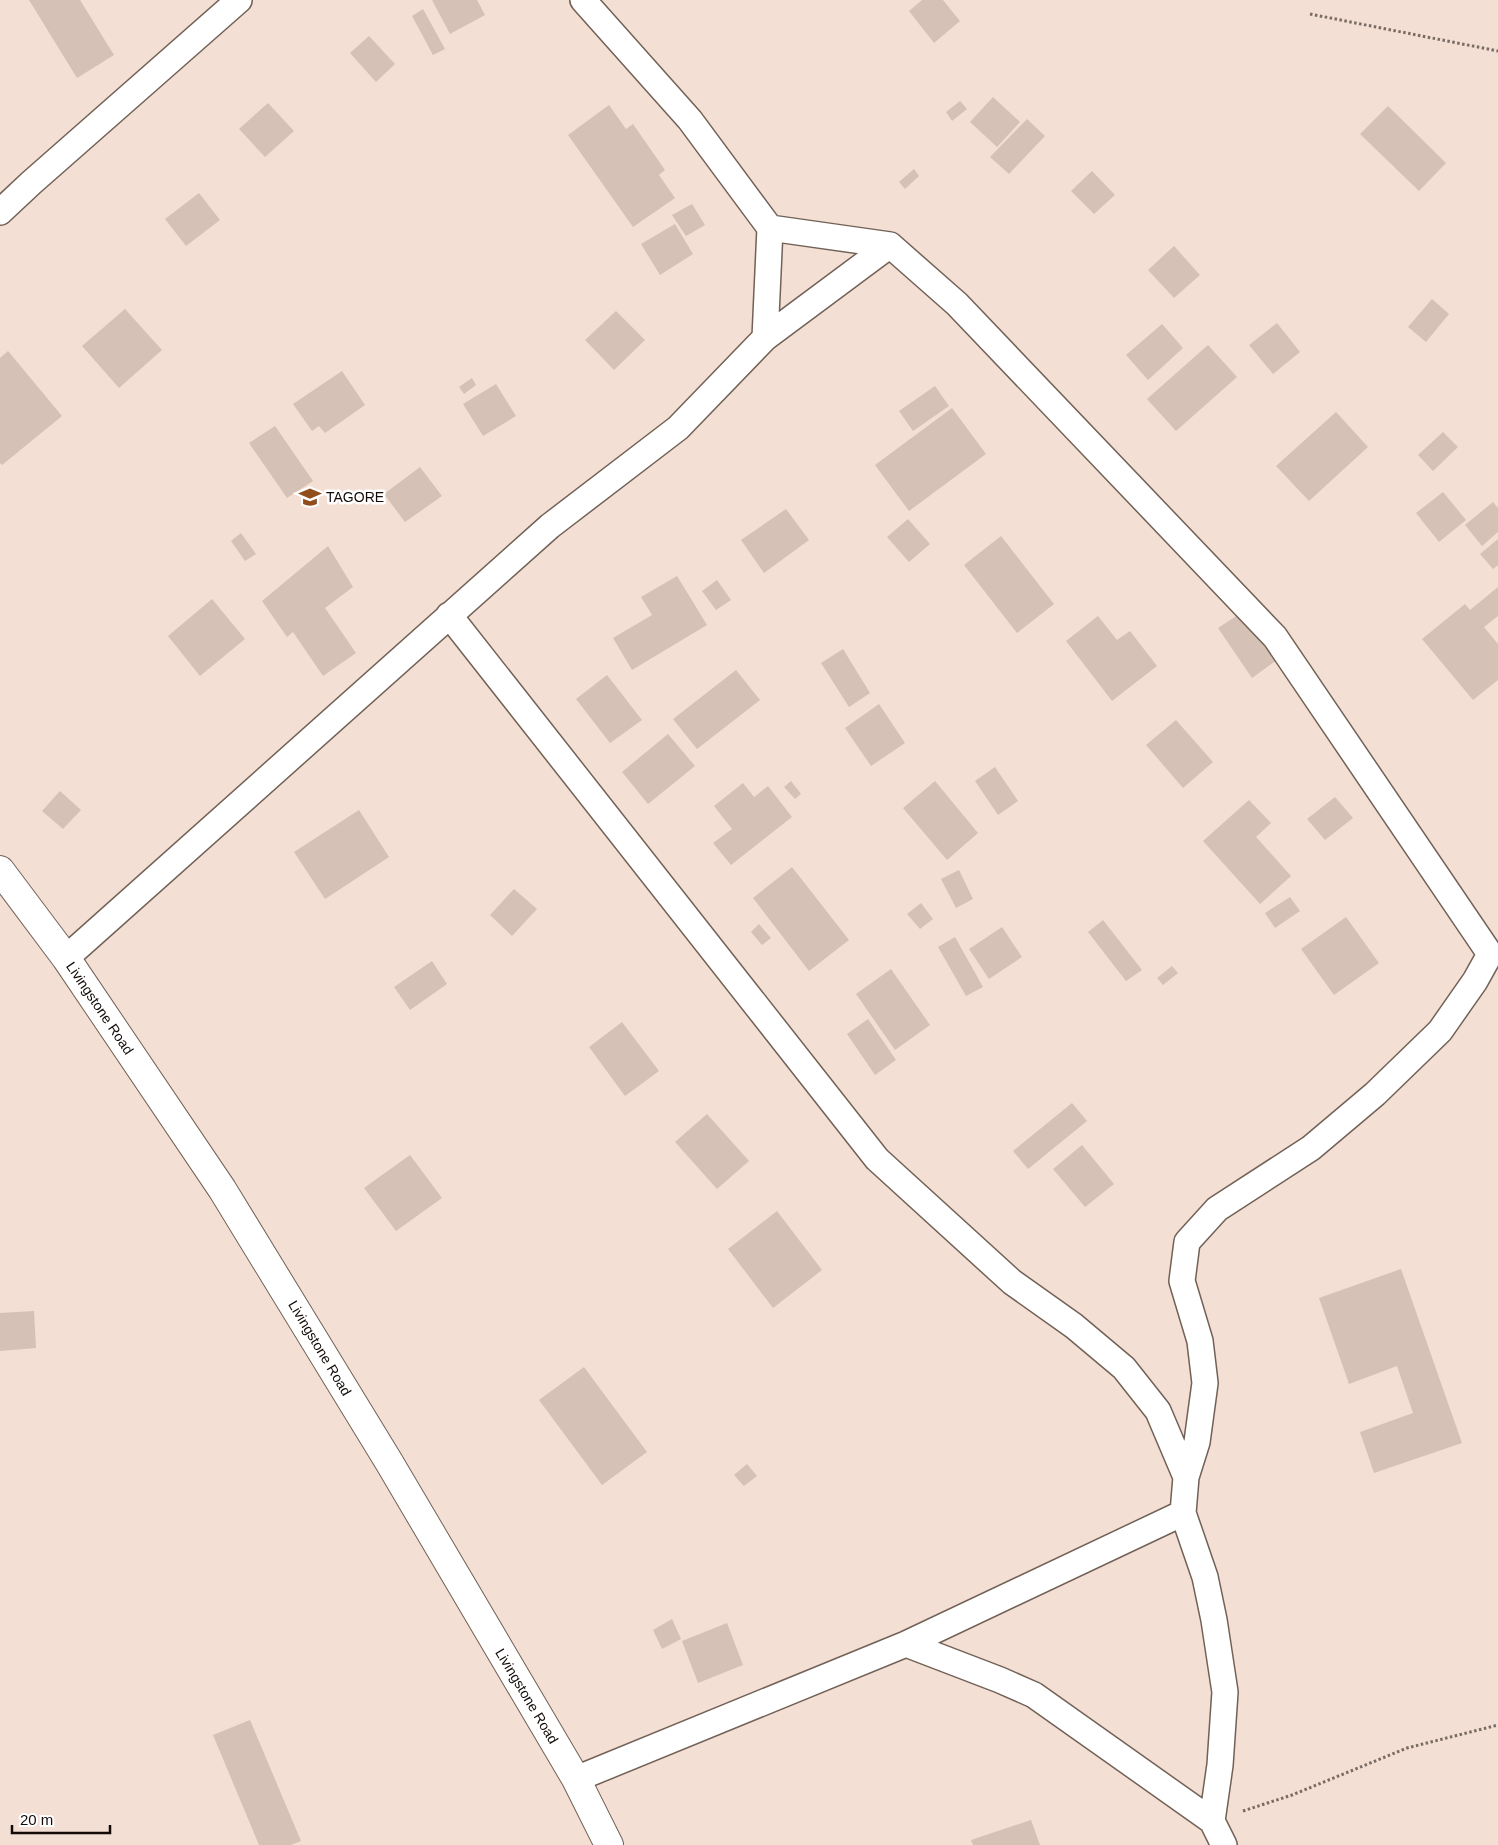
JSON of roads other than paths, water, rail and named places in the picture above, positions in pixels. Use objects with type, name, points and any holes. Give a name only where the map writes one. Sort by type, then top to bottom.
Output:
[{"type":"highway","name":"Livingstone Road","points":[[0,870],[66,958],[222,1189],[389,1462],[576,1779],[609,1845]]},
{"type":"street","points":[[0,212],[30,183],[239,0]]},
{"type":"street","points":[[583,0],[690,120],[770,228],[765,338]]},
{"type":"street","points":[[770,228],[890,245],[957,304],[1275,637],[1490,954],[1475,981],[1440,1032],[1375,1094],[1311,1148],[1217,1209],[1187,1242],[1182,1281],[1200,1341],[1205,1383],[1197,1442],[1186,1477],[1183,1513],[1205,1577],[1226,1692],[1220,1765],[1212,1821]]},
{"type":"street","points":[[66,958],[448,615],[550,526],[678,428],[765,338],[890,245]]},
{"type":"street","points":[[448,615],[877,1159],[1012,1282],[1074,1326],[1124,1368],[1158,1411],[1186,1477]]},
{"type":"street","points":[[576,1779],[906,1644],[1183,1513]]},
{"type":"street","points":[[906,1644],[1034,1695],[1212,1821],[1224,1845]]},
{"type":"place","name":"TAGORE","points":[[310,497]]}]
